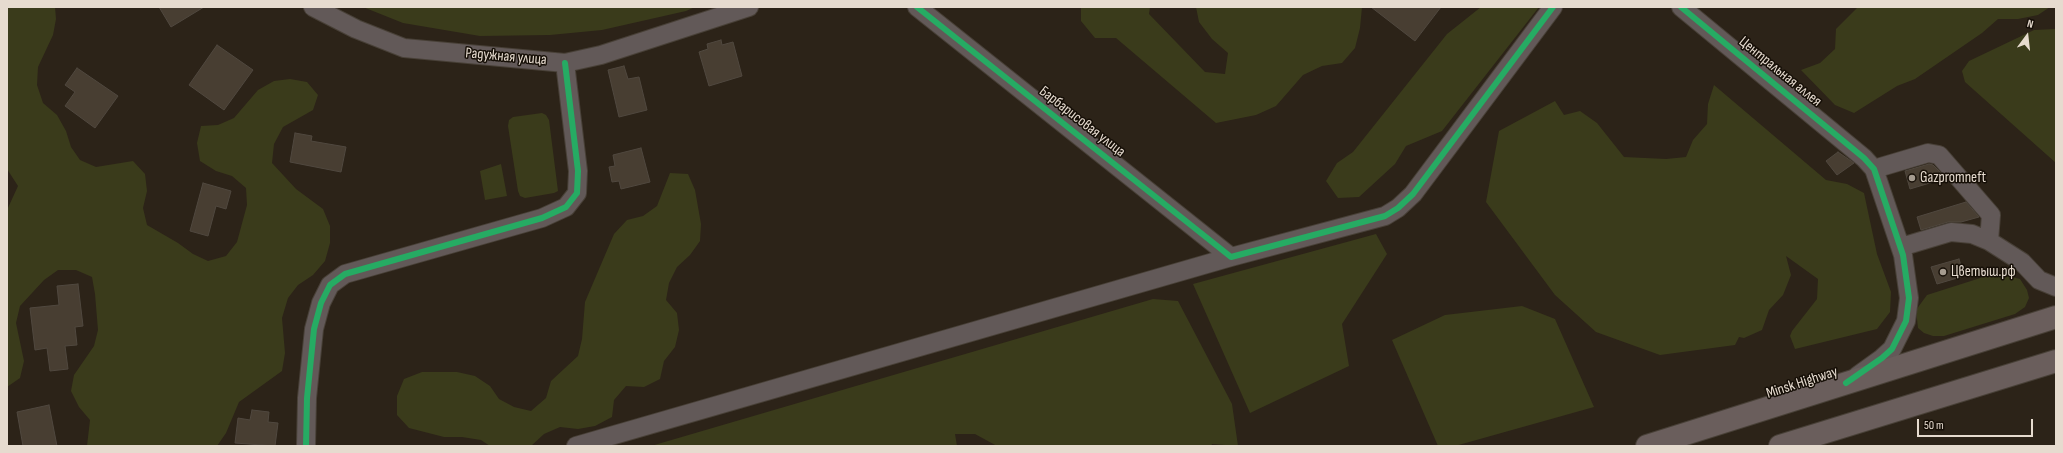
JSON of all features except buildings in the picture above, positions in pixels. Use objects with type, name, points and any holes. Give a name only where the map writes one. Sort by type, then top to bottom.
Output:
[{"type":"highway","name":"Minsk Highway","points":[[1647,446],[2056,316]]},
{"type":"highway","points":[[1780,446],[2056,361]]},
{"type":"street","name":"Радужная улица","points":[[313,7],[356,29],[404,48],[565,63],[601,55],[749,7]]},
{"type":"street","name":"Барбарисовая улица","points":[[917,7],[1231,257]]},
{"type":"street","points":[[576,446],[1231,257],[1385,216],[1398,208],[1413,194],[1553,7]]},
{"type":"street","name":"Центральная аллея","points":[[1681,7],[1869,163]]},
{"type":"street","points":[[306,446],[307,398],[314,329],[321,303],[330,285],[345,274],[542,218],[566,207],[577,193],[578,171],[565,63]]},
{"type":"street","points":[[1846,383],[1882,358],[1892,349],[1906,321],[1909,298],[1901,247],[1869,163],[1928,153],[1939,155],[1991,215],[1989,241]]},
{"type":"street","points":[[1901,247],[1951,232],[1972,234],[1989,241],[2022,262],[2039,280],[2056,287]]},
{"type":"green space","points":[[7,7],[55,7],[56,19],[53,35],[38,67],[37,85],[43,103],[57,115],[66,131],[71,147],[80,160],[96,167],[133,161],[145,174],[147,191],[143,208],[147,225],[178,243],[193,254],[208,261],[226,256],[237,242],[247,205],[246,188],[232,176],[216,171],[200,161],[197,143],[201,126],[218,125],[234,118],[258,90],[274,81],[290,79],[307,82],[318,95],[313,110],[283,127],[274,144],[272,163],[296,189],[323,209],[330,226],[330,243],[325,261],[313,275],[298,285],[288,298],[282,318],[285,353],[282,371],[239,402],[226,433],[217,446],[87,446],[90,420],[79,407],[71,391],[74,375],[94,346],[98,330],[92,277],[76,270],[58,270],[44,280],[20,306],[16,323],[24,361],[20,378],[7,387],[7,210],[18,186],[7,169]]},
{"type":"green space","points":[[363,7],[695,7],[686,11],[602,30],[550,35],[480,36],[403,23]]},
{"type":"green space","points":[[1081,7],[1150,7],[1149,14],[1205,72],[1225,74],[1228,53],[1212,39],[1199,22],[1196,7],[1362,7],[1360,28],[1355,48],[1342,63],[1322,66],[1303,75],[1276,106],[1256,115],[1216,123],[1116,38],[1095,38],[1081,21]]},
{"type":"green space","points":[[1481,7],[1539,7],[1442,131],[1406,146],[1395,164],[1359,197],[1338,198],[1326,181],[1337,163],[1353,152],[1447,34]]},
{"type":"green space","points":[[1858,7],[2050,7],[2038,15],[2018,19],[1998,19],[1982,33],[1915,79],[1897,86],[1854,113],[1835,105],[1801,70],[1820,63],[1835,49],[1836,29]]},
{"type":"green space","points":[[2056,29],[2056,163],[1965,82],[1962,71],[1969,61],[2034,30]]},
{"type":"green space","points":[[1714,85],[1826,180],[1847,184],[1864,193],[1877,254],[1891,292],[1890,312],[1877,329],[1795,349],[1790,336],[1792,331],[1817,299],[1818,279],[1786,256],[1791,275],[1783,295],[1769,310],[1762,330],[1744,338],[1739,337],[1735,345],[1660,355],[1596,332],[1555,295],[1486,202],[1499,131],[1555,101],[1564,115],[1580,111],[1597,123],[1624,157],[1666,159],[1686,157],[1693,140],[1707,124],[1708,104]]},
{"type":"green space","points":[[542,113],[546,115],[549,120],[558,191],[525,198],[520,196],[518,191],[508,126],[509,120],[513,117]]},
{"type":"green space","points":[[501,164],[507,196],[485,200],[480,171]]},
{"type":"green space","points":[[670,173],[688,174],[695,190],[701,224],[700,241],[690,255],[677,267],[669,283],[666,300],[677,313],[679,330],[675,347],[664,361],[660,379],[644,387],[626,386],[614,400],[612,417],[595,426],[578,429],[560,427],[544,434],[531,446],[490,446],[481,440],[462,437],[444,437],[409,428],[397,415],[397,396],[404,379],[422,372],[457,372],[475,376],[490,386],[499,399],[514,407],[531,411],[546,398],[551,381],[578,356],[582,339],[585,302],[614,234],[627,220],[643,216],[657,206]]},
{"type":"green space","points":[[1376,234],[1387,254],[1342,324],[1349,366],[1250,413],[1193,284]]},
{"type":"green space","points":[[1996,273],[2020,279],[2027,290],[2029,298],[2025,307],[2015,314],[1944,336],[1933,336],[1924,333],[1918,328],[1916,310],[1927,295]]},
{"type":"green space","points":[[1153,299],[1178,301],[1232,404],[1238,446],[1212,444],[1211,446],[997,446],[975,434],[955,434],[957,446],[651,446]]},
{"type":"green space","points":[[1522,306],[1555,319],[1594,407],[1455,446],[1438,446],[1392,340],[1445,315]]},
{"type":"cycle path","points":[[917,7],[1231,257],[1385,216],[1398,208],[1413,194],[1553,7]]},
{"type":"cycle path","points":[[1681,7],[1864,158],[1874,169],[1903,255],[1909,298],[1906,321],[1892,349],[1882,358],[1846,383]]},
{"type":"cycle path","points":[[306,446],[307,398],[314,329],[321,303],[330,285],[345,274],[542,218],[566,207],[577,193],[578,171],[565,63]]},
{"type":"place","name":"Gazpromneft","points":[[1912,178]]},
{"type":"place","name":"Цветыш.рф","points":[[1943,272]]}]
